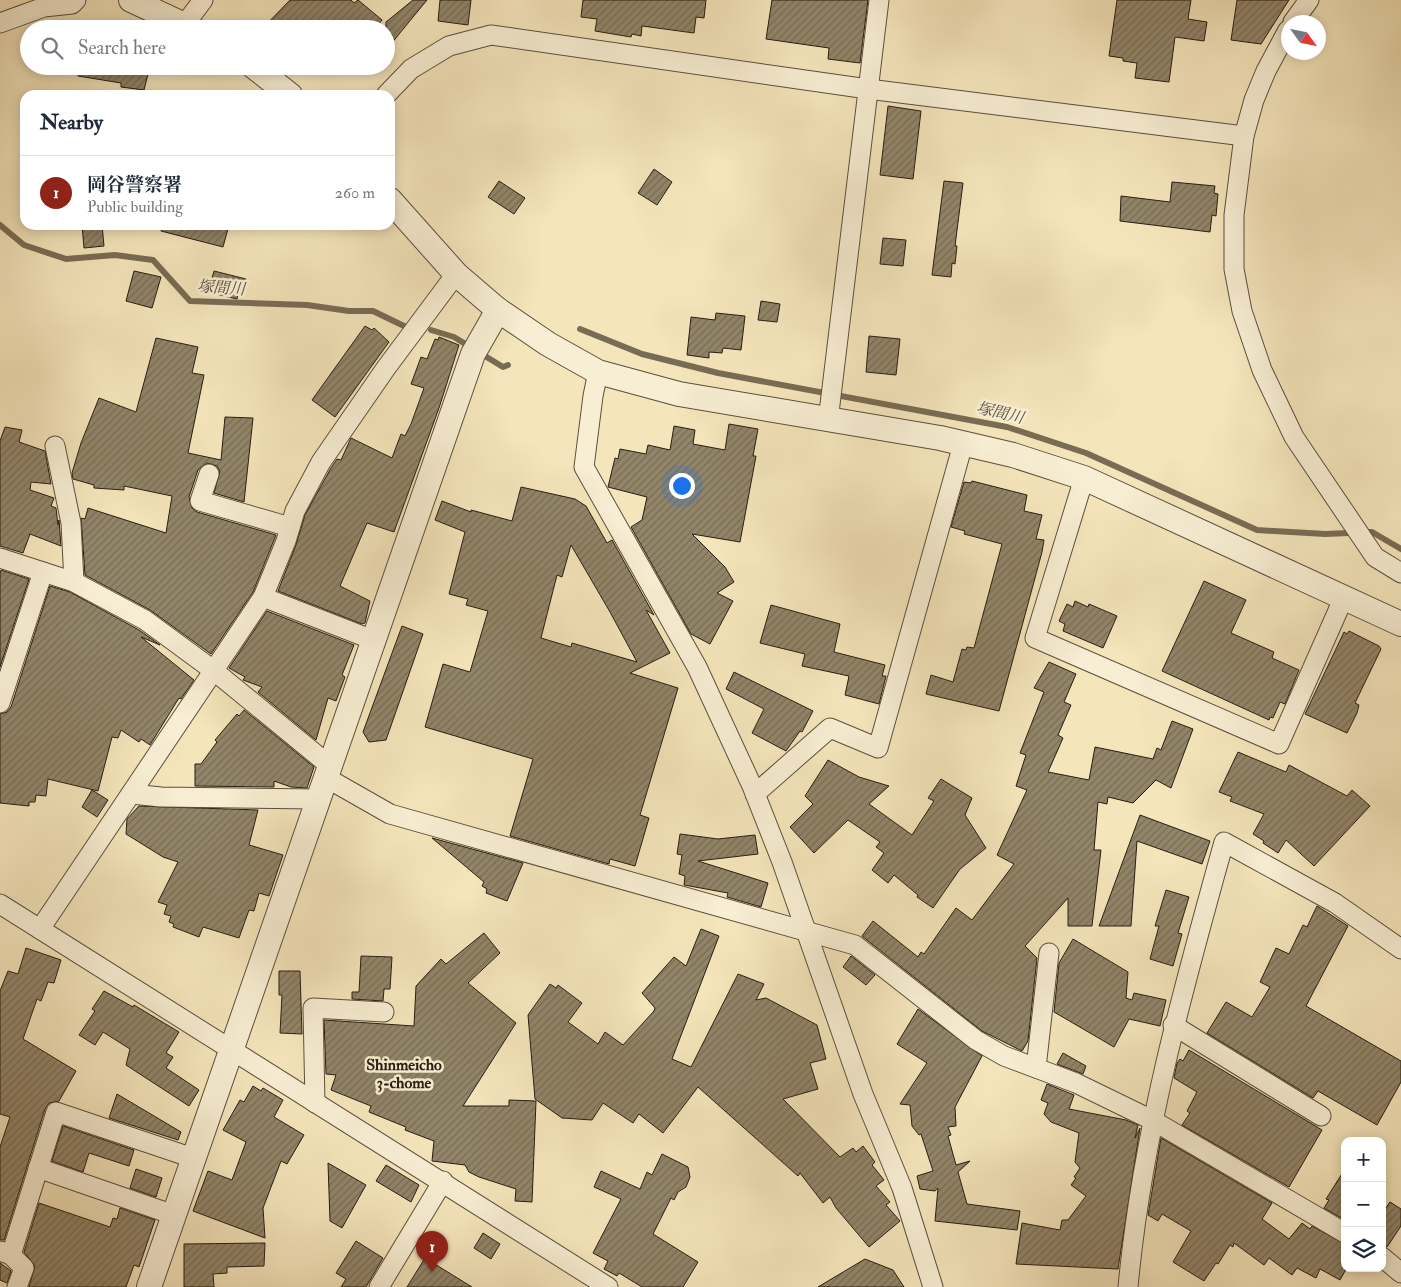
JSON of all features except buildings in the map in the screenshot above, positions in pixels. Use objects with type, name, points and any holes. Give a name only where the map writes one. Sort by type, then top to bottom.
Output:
[{"type":"street","points":[[0,23],[44,7],[72,4],[76,0]]},
{"type":"street","points":[[131,0],[176,20]]},
{"type":"street","points":[[192,20],[203,0]]},
{"type":"street","points":[[830,412],[879,0]]},
{"type":"street","points":[[1298,15],[1309,0]]},
{"type":"street","points":[[391,90],[411,69],[449,46],[491,35],[868,89],[1244,136]]},
{"type":"street","points":[[1281,43],[1266,71],[1254,100],[1244,136],[1234,216],[1234,269],[1242,311],[1262,370],[1294,437],[1375,557],[1401,573]]},
{"type":"street","points":[[264,75],[284,90]]},
{"type":"street","points":[[395,206],[456,274],[498,310],[548,344],[598,372],[679,394],[830,412],[1013,455],[1084,478],[1401,624]]},
{"type":"street","points":[[40,929],[263,597],[295,511],[321,462],[386,368],[456,274]]},
{"type":"street","points":[[149,1287],[475,349],[498,310]]},
{"type":"street","points":[[598,372],[584,467],[697,668],[755,794],[782,862],[863,1094],[902,1188],[933,1287]]},
{"type":"street","points":[[755,794],[830,728],[878,748],[963,444]]},
{"type":"street","points":[[56,446],[71,522],[74,582]]},
{"type":"street","points":[[209,474],[200,502],[290,528]]},
{"type":"street","points":[[1084,478],[1035,638],[1279,744],[1344,597]]},
{"type":"street","points":[[0,558],[74,582],[145,620],[214,670],[324,780],[390,814],[855,945],[976,1040],[1004,1056],[1076,1083],[1152,1120],[1341,1231]]},
{"type":"street","points":[[0,703],[43,572]]},
{"type":"street","points":[[263,597],[373,640]]},
{"type":"street","points":[[131,794],[161,797],[324,780]]},
{"type":"street","points":[[1128,1287],[1152,1120],[1173,1025],[1224,842],[1335,903],[1401,949]]},
{"type":"street","points":[[0,904],[231,1051],[443,1181],[608,1287]]},
{"type":"street","points":[[1036,1068],[1049,952]]},
{"type":"street","points":[[315,1103],[313,1008],[384,1012]]},
{"type":"street","points":[[1173,1025],[1322,1116]]},
{"type":"street","points":[[17,1287],[24,1268],[5,1253],[38,1168],[56,1112],[194,1158]]},
{"type":"street","points":[[38,1168],[174,1215]]},
{"type":"street","points":[[380,1287],[443,1181]]},
{"type":"street","points":[[1386,1260],[1401,1273]]},
{"type":"waterway","name":"塚間川","points":[[0,225],[24,245],[66,259],[115,255],[153,260],[190,301],[307,305],[349,311],[373,311],[404,326]]},
{"type":"waterway","name":"塚間川","points":[[580,329],[642,354],[718,373],[1007,427],[1086,453],[1257,530],[1325,534],[1372,532],[1401,549]]},
{"type":"waterway","name":"塚間川","points":[[431,330],[454,337],[503,367],[508,365]]},
{"type":"place","name":"岡谷警察署","points":[[432,1272]]},
{"type":"district","name":"Shinmeicho 3-chome","points":[[404,1074]]}]
